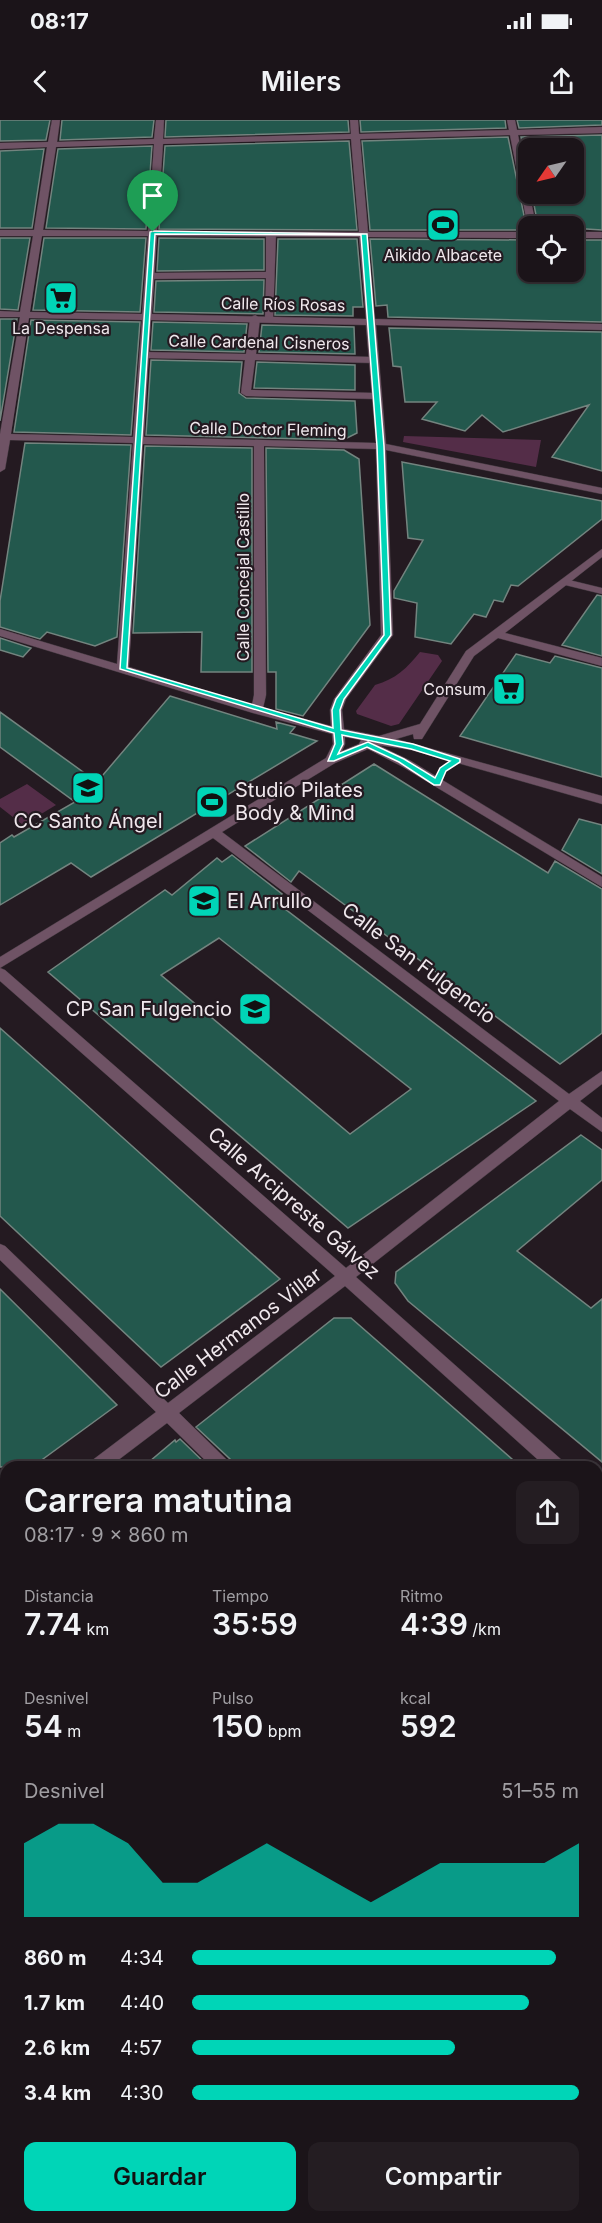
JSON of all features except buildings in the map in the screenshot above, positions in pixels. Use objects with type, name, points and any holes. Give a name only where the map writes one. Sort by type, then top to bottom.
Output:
[{"type":"street","points":[[0,469],[3,437],[54,144],[56,120]]},
{"type":"street","points":[[123,669],[160,120]]},
{"type":"street","points":[[331,760],[339,744],[336,710],[340,699],[387,635],[381,446],[354,120]]},
{"type":"street","points":[[511,120],[529,216]]},
{"type":"street","points":[[0,146],[602,130]]},
{"type":"street","points":[[0,233],[518,235]]},
{"type":"street","points":[[270,318],[271,234]]},
{"type":"street","points":[[584,235],[602,235]]},
{"type":"street","points":[[150,276],[270,274]]},
{"type":"street","name":"Calle Ríos Rosas","points":[[0,314],[270,318],[602,327]]},
{"type":"street","points":[[255,318],[246,393],[376,396]]},
{"type":"street","name":"Calle Cardenal Cisneros","points":[[145,355],[373,360]]},
{"type":"street","name":"Calle Doctor Fleming","points":[[3,437],[381,446],[602,491]]},
{"type":"street","name":"Calle Concejal Castillo","points":[[257,710],[260,695],[259,443]]},
{"type":"street","points":[[413,746],[422,727],[470,654],[602,552]]},
{"type":"street","points":[[565,582],[602,591]]},
{"type":"street","points":[[0,632],[257,710],[373,742],[413,746],[457,761],[602,800]]},
{"type":"street","points":[[495,634],[602,662]]},
{"type":"street","points":[[0,963],[331,760],[373,742],[422,727]]},
{"type":"street","points":[[373,742],[602,883]]},
{"type":"street","points":[[437,783],[442,769],[457,761]]},
{"type":"street","name":"Calle San Fulgencio","points":[[212,831],[602,1126]]},
{"type":"street","name":"Calle Arcipreste Gálvez","points":[[0,973],[551,1461]]},
{"type":"street","name":"Calle Hermanos Villar","points":[[104,1461],[346,1277],[602,1076]]},
{"type":"street","points":[[0,1250],[217,1461]]},
{"type":"shaded area","points":[[404,436],[541,440],[536,467],[403,442]]},
{"type":"shaded area","points":[[420,652],[438,655],[442,661],[399,724],[391,726],[357,714],[356,711],[375,685],[389,680],[400,672]]},
{"type":"shaded area","points":[[27,784],[56,805],[23,825],[0,807],[0,799]]},
{"type":"place","name":"Aikido Albacete","points":[[443,225]]},
{"type":"place","name":"La Despensa","points":[[61,298]]},
{"type":"place","name":"Consum","points":[[509,689]]},
{"type":"place","name":"CC Santo Ángel","points":[[88,788]]},
{"type":"place","name":"Studio Pilates Body & Mind","points":[[212,802]]},
{"type":"place","name":"El Arrullo","points":[[204,901]]},
{"type":"place","name":"CP San Fulgencio","points":[[255,1009]]},
{"type":"route","points":[[153,232],[123,669],[338,732],[339,744],[331,760],[368,744],[402,760],[437,783],[442,769],[457,761],[413,746],[338,732],[336,710],[340,699],[387,635],[381,446],[364,234],[153,232]]}]
